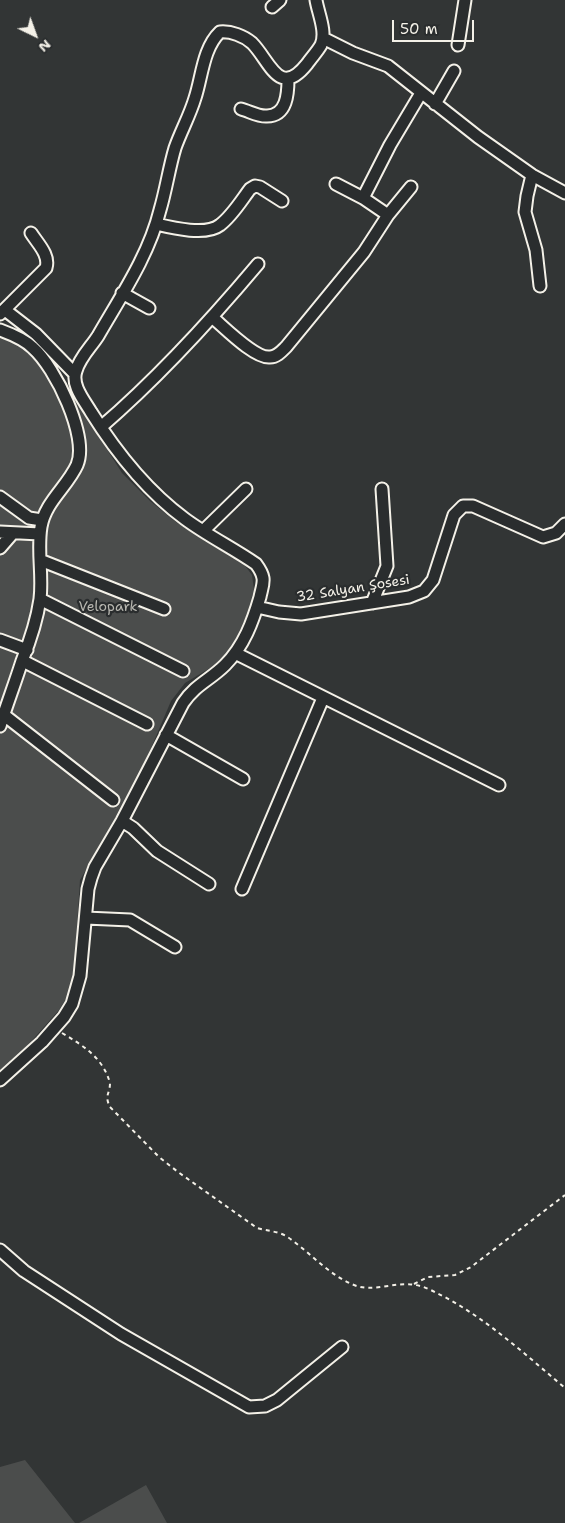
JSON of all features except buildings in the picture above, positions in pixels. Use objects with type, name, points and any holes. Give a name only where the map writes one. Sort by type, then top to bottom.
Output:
[{"type":"street","points":[[0,1080],[42,1042],[72,1004],[82,964],[88,889],[95,867],[122,821],[183,703],[190,693],[225,665],[235,653],[249,629],[257,607],[263,578],[256,564],[187,520],[152,491],[127,463],[100,427],[79,393],[74,374],[144,254],[156,224],[174,152],[195,99],[204,61],[215,36],[224,31],[245,38],[276,74],[283,79],[288,79],[302,70],[321,44],[323,31],[316,0]]},
{"type":"street","points":[[458,45],[465,0]]},
{"type":"street","points":[[323,38],[353,53],[388,66],[478,137],[532,175],[565,193]]},
{"type":"street","points":[[435,104],[454,71]]},
{"type":"street","points":[[241,109],[268,116],[276,113],[285,105],[288,79]]},
{"type":"street","points":[[364,198],[390,145],[421,93]]},
{"type":"street","points":[[532,175],[525,212],[536,250],[540,286]]},
{"type":"street","points":[[336,184],[364,198],[388,215]]},
{"type":"street","points":[[156,224],[190,230],[211,230],[224,222],[250,189],[255,186],[260,187],[282,201]]},
{"type":"street","points":[[212,317],[255,353],[263,357],[272,357],[278,354],[286,347],[364,252],[388,215],[411,187]]},
{"type":"street","points":[[31,233],[46,255],[48,261],[46,268],[2,312],[36,334],[74,374]]},
{"type":"street","points":[[100,427],[138,392],[212,317],[258,264]]},
{"type":"street","points":[[122,294],[149,308]]},
{"type":"street","points":[[0,330],[33,347],[50,368],[74,417],[80,450],[77,465],[50,504],[42,520],[40,534],[40,599],[25,655],[5,697],[4,715],[0,726]]},
{"type":"street","points":[[203,531],[246,489]]},
{"type":"street","points":[[372,603],[387,566],[382,489]]},
{"type":"street","points":[[0,497],[29,518],[42,520]]},
{"type":"street","name":"32 Salyan Şosesi","points":[[257,607],[279,612],[302,614],[409,597],[424,591],[433,580],[454,515],[463,506],[473,506],[543,537],[556,533],[565,524]]},
{"type":"street","points":[[0,532],[40,534]]},
{"type":"street","points":[[0,548],[13,533]]},
{"type":"street","points":[[40,560],[164,609]]},
{"type":"street","points":[[40,599],[183,671]]},
{"type":"street","points":[[0,640],[147,724]]},
{"type":"street","points":[[235,653],[499,785]]},
{"type":"street","points":[[242,889],[323,698]]},
{"type":"street","points":[[4,715],[113,800]]},
{"type":"street","points":[[166,735],[243,779]]},
{"type":"street","points":[[122,821],[133,828],[157,852],[209,884]]},
{"type":"street","points":[[86,918],[130,920],[174,947]]},
{"type":"street","points":[[0,1250],[24,1271],[121,1334],[249,1407],[265,1406],[277,1400],[342,1347]]},
{"type":"path","points":[[54,1028],[96,1056],[104,1068],[110,1083],[107,1094],[110,1107],[159,1157],[186,1178],[257,1228],[277,1232],[288,1237],[319,1263],[356,1286],[371,1287],[414,1284],[428,1288],[457,1304],[509,1340],[565,1388]]},
{"type":"path","points":[[414,1284],[428,1277],[455,1275],[471,1267],[565,1195]]},
{"type":"green space","name":"Velopark","points":[[0,321],[28,336],[49,358],[122,473],[150,501],[176,522],[243,563],[252,575],[254,590],[246,617],[232,647],[215,665],[185,683],[171,701],[146,760],[111,827],[80,880],[74,973],[69,994],[59,1010],[27,1046],[0,1072]]},
{"type":"green space","points":[[25,1460],[75,1523],[0,1523],[0,1467]]},
{"type":"green space","points":[[146,1485],[167,1523],[79,1523]]}]
